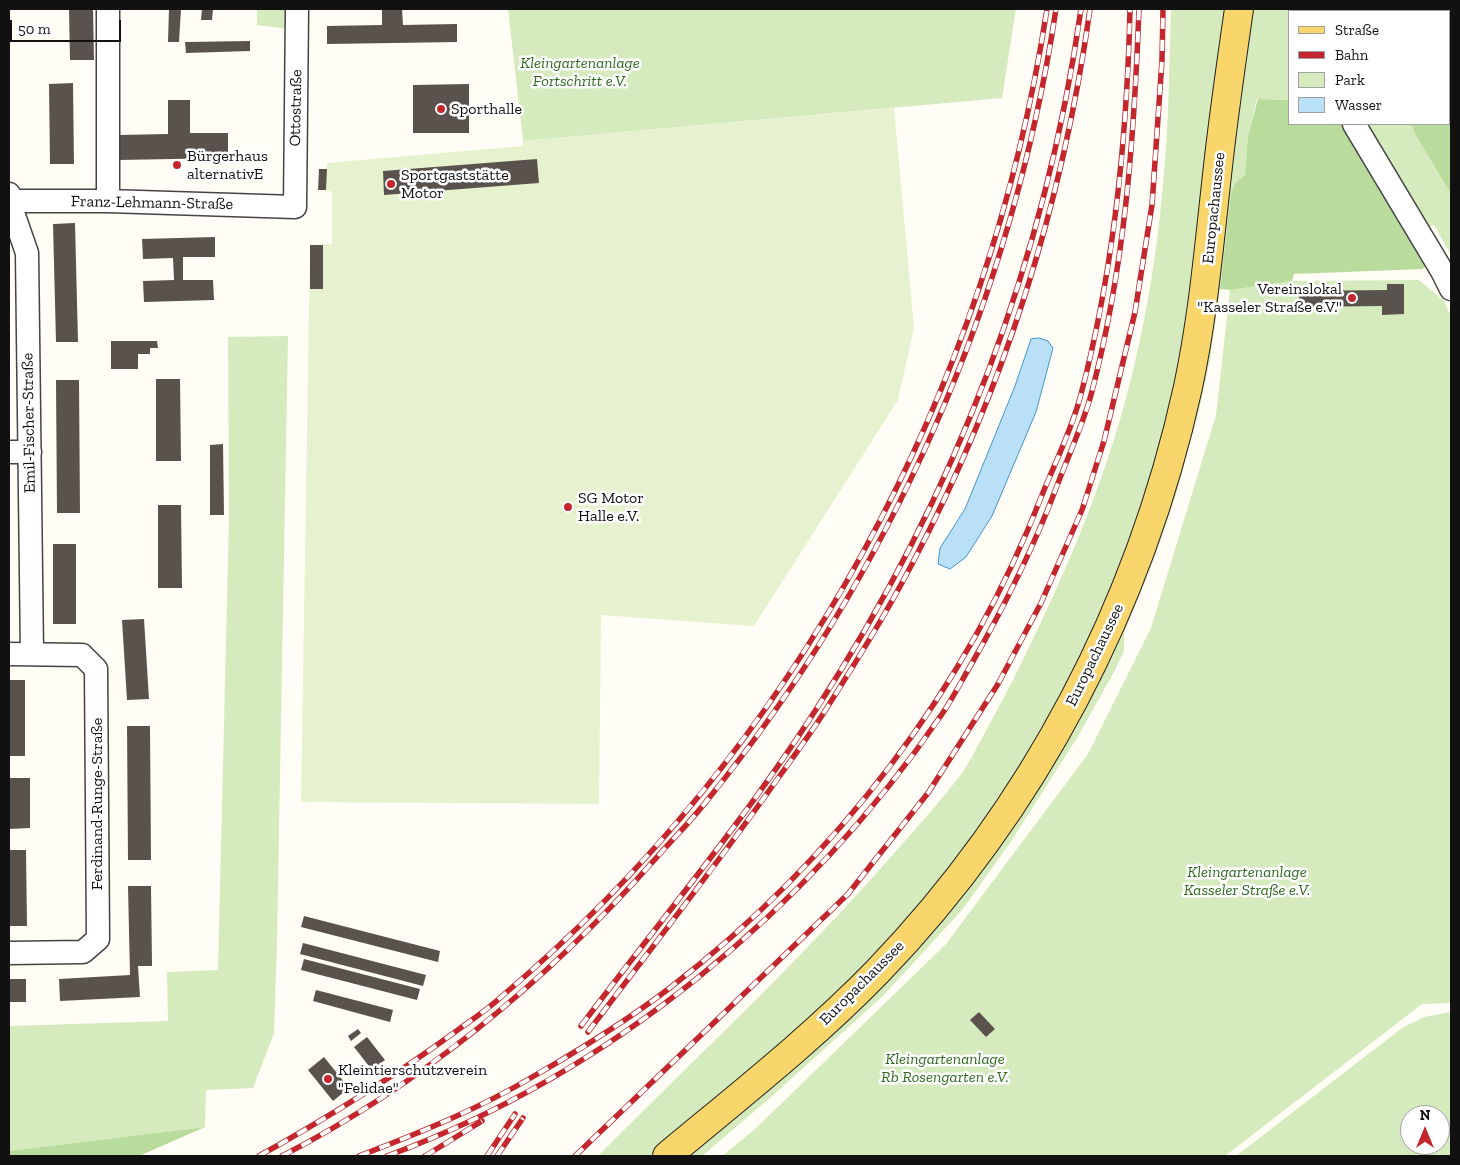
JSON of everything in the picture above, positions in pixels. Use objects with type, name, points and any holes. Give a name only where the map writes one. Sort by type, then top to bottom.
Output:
[{"type":"main road","name":"Europachaussee","points":[[667,1156],[811,1035],[877,971],[927,916],[991,835],[1015,799],[1064,718],[1093,663],[1123,596],[1154,514],[1178,429],[1188,385],[1202,310],[1221,142],[1239,9]]},
{"type":"street","points":[[108,9],[108,200]]},
{"type":"street","name":"Ottostraße","points":[[295,207],[297,9]]},
{"type":"street","points":[[1355,125],[1451,289]]},
{"type":"street","name":"Emil-Fischer-Straße","points":[[9,194],[18,253],[19,452],[32,654]]},
{"type":"street","name":"Franz-Lehmann-Straße","points":[[9,201],[108,200],[295,207]]},
{"type":"street","points":[[9,654],[32,654]]},
{"type":"street","name":"Ferdinand-Runge-Straße","points":[[9,953],[83,952],[98,939],[96,669],[82,655],[32,654]]},
{"type":"green space","points":[[257,9],[289,9],[288,29],[257,25]]},
{"type":"green space","name":"Kleingartenanlage Fortschritt e.V.","points":[[508,9],[1016,9],[1002,98],[523,141]]},
{"type":"green space","points":[[1171,9],[1227,9],[1178,395],[1097,638],[1008,795],[872,966],[655,1156],[598,1156],[818,936],[926,817],[965,769],[1019,667],[1063,575],[1082,528],[1108,458],[1128,392],[1144,322],[1160,217],[1166,140]]},
{"type":"green space","points":[[1253,9],[1294,9],[1288,10],[1288,100],[1257,99],[1248,135],[1245,175],[1236,182],[1231,193],[1210,360],[1199,411],[1175,498],[1153,562],[1124,633],[1124,651],[1114,672],[1077,738],[1010,843],[962,910],[883,996],[770,1098],[702,1156],[680,1156],[911,947],[1145,563]]},
{"type":"green space","points":[[1451,9],[1451,194],[1411,125],[1450,125],[1450,10],[1372,10]]},
{"type":"green space","points":[[1258,99],[1288,100],[1288,125],[1346,125],[1427,263],[1423,269],[1294,274],[1292,281],[1230,290],[1220,289],[1231,193],[1236,182],[1245,175],[1248,135]]},
{"type":"green space","name":"SG Motor Halle e.V.","points":[[894,108],[914,328],[898,400],[754,626],[601,615],[599,804],[301,802],[310,245],[332,244],[332,192],[326,190],[327,163],[523,146],[523,141]]},
{"type":"green space","points":[[1360,125],[1411,125],[1451,194],[1451,255],[1434,225],[1424,228]]},
{"type":"green space","name":"Kleingartenanlage Kasseler Straße e.V.","points":[[1419,280],[1444,301],[1451,316],[1451,1003],[1422,1004],[1225,1156],[722,1156],[754,1130],[946,944],[1088,754],[1151,628],[1216,415],[1230,290],[1292,281]]},
{"type":"green space","points":[[288,336],[274,1033],[253,1088],[206,1090],[205,1127],[9,1151],[9,1026],[168,1021],[167,972],[218,970],[229,517],[228,337]]},
{"type":"green space","points":[[1451,1012],[1451,1156],[1236,1156],[1402,1028],[1424,1017]]},
{"type":"green space","points":[[205,1127],[139,1156],[9,1156],[9,1151]]},
{"type":"water","points":[[1039,338],[1048,341],[1053,348],[1036,412],[992,516],[966,557],[950,569],[938,564],[940,548],[965,509],[1015,386],[1031,339]]},
{"type":"building","points":[[69,9],[93,9],[94,60],[70,60]]},
{"type":"building","points":[[169,9],[181,9],[179,42],[168,42]]},
{"type":"building","points":[[202,9],[213,9],[212,20],[201,20]]},
{"type":"building","points":[[382,9],[402,9],[403,25],[457,24],[457,42],[327,44],[327,26],[382,25]]},
{"type":"building","points":[[250,41],[250,51],[186,53],[185,42]]},
{"type":"building","points":[[73,83],[74,164],[50,164],[49,84]]},
{"type":"building","name":"Sporthalle","points":[[469,84],[469,133],[413,133],[413,85]]},
{"type":"building","points":[[168,100],[190,100],[190,133],[228,133],[228,158],[118,160],[118,135],[168,134]]},
{"type":"building","points":[[537,159],[539,183],[384,195],[383,171]]},
{"type":"building","points":[[319,169],[327,169],[326,190],[318,190]]},
{"type":"building","points":[[75,223],[78,342],[56,342],[53,224]]},
{"type":"building","points":[[215,237],[215,257],[183,257],[183,280],[213,280],[214,300],[144,302],[143,281],[174,280],[173,258],[143,259],[142,239]]},
{"type":"building","points":[[310,245],[323,245],[323,289],[310,289]]},
{"type":"building","name":"Vereinslokal \"Kasseler Straße e.V.\"","points":[[1387,284],[1404,284],[1404,314],[1382,315],[1382,306],[1299,307],[1299,291],[1387,290]]},
{"type":"building","points":[[111,341],[157,341],[158,348],[150,348],[150,354],[138,354],[138,369],[111,369]]},
{"type":"building","points":[[156,379],[180,379],[181,461],[156,461]]},
{"type":"building","points":[[56,380],[79,380],[80,513],[57,513]]},
{"type":"building","points":[[223,444],[224,515],[210,515],[210,445]]},
{"type":"building","points":[[158,505],[181,505],[182,588],[158,588]]},
{"type":"building","points":[[53,544],[76,544],[76,624],[53,624]]},
{"type":"building","points":[[144,619],[149,699],[127,700],[122,620]]},
{"type":"building","points":[[9,680],[25,680],[25,756],[9,756]]},
{"type":"building","points":[[127,726],[150,726],[151,860],[128,860]]},
{"type":"building","points":[[9,778],[30,778],[30,828],[9,829]]},
{"type":"building","points":[[9,850],[26,850],[27,926],[9,926]]},
{"type":"building","points":[[128,886],[151,886],[152,966],[138,966],[140,997],[60,1001],[59,979],[130,975]]},
{"type":"building","points":[[304,916],[440,951],[438,962],[301,927]]},
{"type":"building","points":[[303,943],[426,975],[423,986],[300,954]]},
{"type":"building","points":[[304,959],[420,989],[417,1000],[301,970]]},
{"type":"building","points":[[9,979],[26,979],[26,1002],[9,1002]]},
{"type":"building","points":[[316,990],[393,1010],[390,1022],[313,1001]]},
{"type":"building","points":[[979,1012],[995,1029],[986,1037],[970,1020]]},
{"type":"building","points":[[358,1029],[361,1033],[351,1041],[348,1036]]},
{"type":"building","points":[[367,1037],[385,1060],[372,1070],[354,1047]]},
{"type":"building","name":"Kleintierschutzverein \"Felidae\"","points":[[324,1057],[349,1088],[333,1101],[308,1070]]},
{"type":"railway","points":[[259,1156],[383,1081],[472,1020],[501,997],[607,898],[703,791],[788,675],[863,552],[926,424],[978,289],[1019,151],[1047,9]]},
{"type":"railway","points":[[282,1156],[335,1127],[436,1061],[529,985],[574,944],[687,824],[772,715],[832,624],[886,528],[934,429],[975,328],[1009,223],[1036,117],[1056,9]]},
{"type":"railway","points":[[581,1026],[730,832],[788,752],[865,629],[911,546],[951,461],[987,374],[1018,286],[1044,195],[1065,103],[1081,9]]},
{"type":"railway","points":[[588,1032],[730,844],[817,723],[858,659],[891,602],[945,498],[1001,364],[1046,224],[1064,153],[1090,9]]},
{"type":"railway","points":[[359,1156],[448,1120],[513,1088],[604,1034],[671,987],[731,937],[788,884],[841,827],[890,766],[935,702],[975,636],[1011,567],[1067,435],[1080,398],[1102,302],[1117,205],[1126,107],[1130,9]]},
{"type":"railway","points":[[387,1156],[470,1121],[549,1079],[626,1031],[698,977],[767,918],[830,854],[889,786],[946,708],[1017,579],[1046,513],[1091,395],[1112,299],[1126,203],[1131,155],[1139,9]]},
{"type":"railway","points":[[575,1156],[848,894],[928,793],[998,684],[1041,603],[1082,510],[1104,441],[1135,312],[1152,205],[1162,60],[1163,9]]},
{"type":"railway","points":[[487,1156],[515,1114]]},
{"type":"railway","points":[[497,1156],[523,1118]]},
{"type":"railway","points":[[425,1156],[482,1121]]},
{"type":"place","name":"Sporthalle","points":[[441,109]]},
{"type":"place","name":"Bürgerhaus alternativE","points":[[177,165]]},
{"type":"place","name":"Sportgaststätte Motor","points":[[391,184]]},
{"type":"place","name":"Vereinslokal \"Kasseler Straße e.V.\"","points":[[1352,298]]},
{"type":"place","name":"SG Motor Halle e.V.","points":[[568,507]]},
{"type":"place","name":"Kleintierschutzverein \"Felidae\"","points":[[328,1079]]},
{"type":"park label","name":"Kleingartenanlage Rb Rosengarten e.V.","points":[[945,1068]]}]
